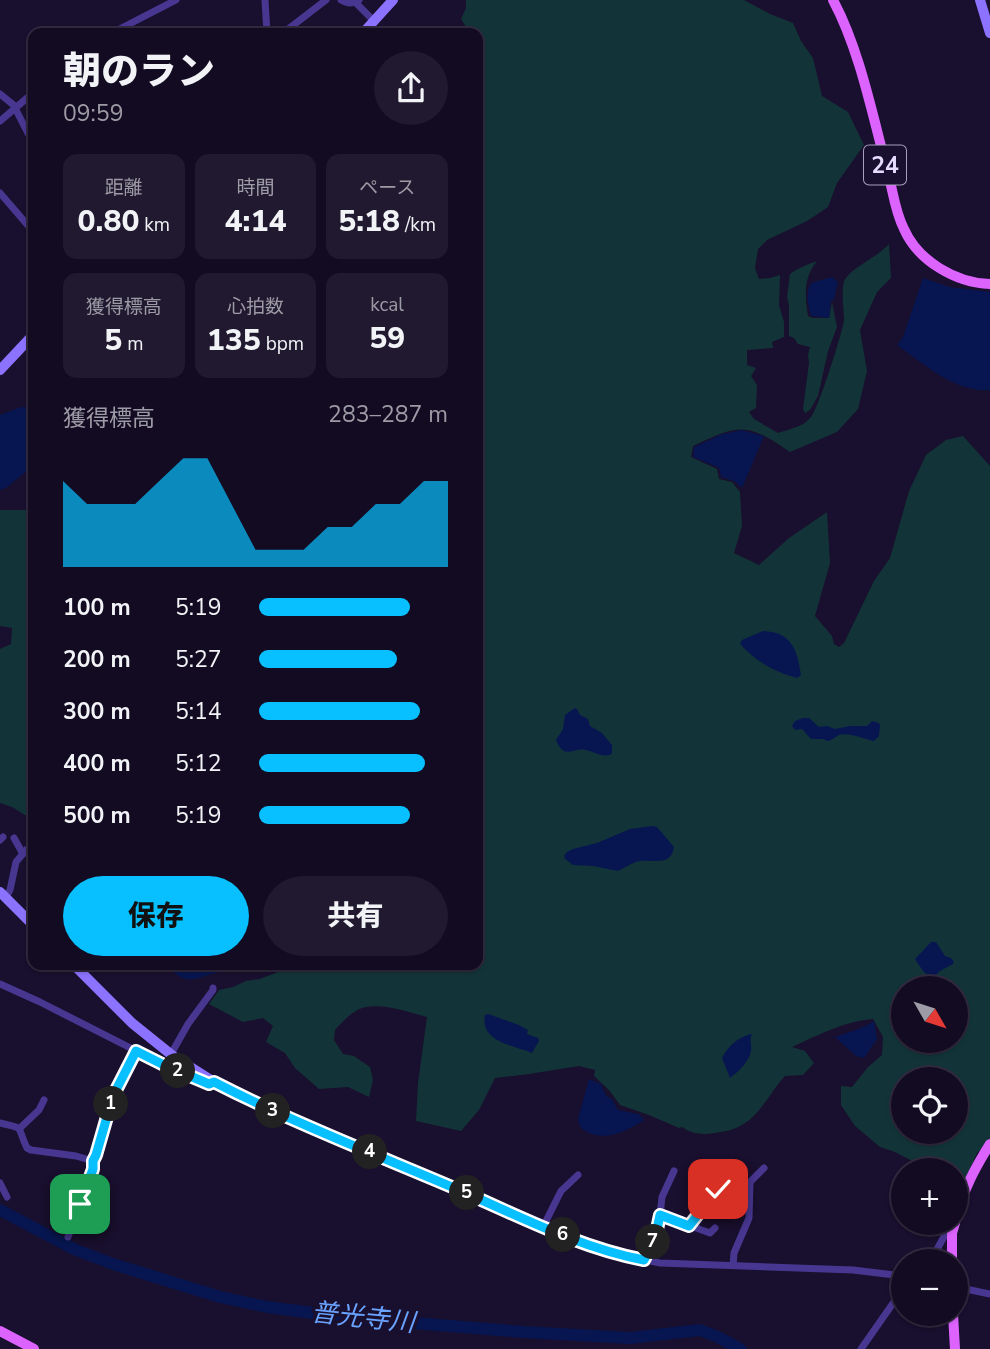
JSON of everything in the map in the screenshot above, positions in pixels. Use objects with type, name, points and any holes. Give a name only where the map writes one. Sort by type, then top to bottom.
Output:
[{"type":"main road","name":"24","points":[[833,0],[854,49],[904,230],[930,261],[945,271],[960,278],[990,284]]},
{"type":"main road","points":[[968,1182],[990,1144]]},
{"type":"main road","points":[[954,1326],[955,1349]]},
{"type":"main road","points":[[0,1331],[34,1349]]},
{"type":"street","points":[[122,28],[176,0]]},
{"type":"street","points":[[265,0],[267,28]]},
{"type":"street","points":[[290,28],[326,0]]},
{"type":"street","points":[[341,0],[352,4],[357,1],[374,20]]},
{"type":"street","points":[[367,28],[393,0]]},
{"type":"street","points":[[981,0],[990,33]]},
{"type":"street","points":[[0,94],[16,107],[28,133]]},
{"type":"street","points":[[0,121],[28,97]]},
{"type":"street","points":[[0,192],[28,225]]},
{"type":"street","points":[[0,370],[28,340]]},
{"type":"street","points":[[14,838],[24,852],[16,862],[10,890],[3,895],[28,920]]},
{"type":"street","points":[[79,970],[132,1023],[172,1055],[214,1082],[260,1106],[600,1250],[660,1263],[853,1270],[891,1275]]},
{"type":"street","points":[[0,984],[164,1065],[209,1084],[214,1082]]},
{"type":"street","points":[[164,1065],[188,1024],[214,988]]},
{"type":"street","points":[[68,1237],[93,1169],[93,1161],[113,1096],[136,1051]]},
{"type":"street","points":[[20,1128],[39,1110],[44,1100]]},
{"type":"street","points":[[0,1122],[20,1128]]},
{"type":"street","points":[[20,1128],[27,1148],[93,1161]]},
{"type":"street","points":[[733,1265],[734,1253],[749,1218],[750,1182],[764,1168]]},
{"type":"street","points":[[638,1268],[655,1239],[660,1202],[674,1171]]},
{"type":"street","points":[[544,1227],[561,1191],[578,1175]]},
{"type":"street","points":[[0,1183],[7,1197]]},
{"type":"street","points":[[689,1226],[718,1189]]},
{"type":"street","points":[[660,1215],[710,1233],[715,1228]]},
{"type":"street","points":[[968,1289],[990,1294]]},
{"type":"street","points":[[861,1349],[891,1306]]},
{"type":"green space","points":[[466,0],[744,0],[793,23],[813,58],[822,96],[848,112],[864,145],[837,183],[828,207],[807,221],[767,240],[758,249],[755,268],[759,279],[780,275],[779,305],[784,322],[784,337],[772,342],[773,348],[747,350],[747,365],[756,368],[751,376],[757,385],[756,408],[749,412],[754,419],[778,433],[804,423],[811,417],[819,400],[839,339],[844,320],[844,282],[851,272],[889,244],[891,278],[877,292],[860,330],[867,371],[858,409],[837,432],[790,452],[753,431],[733,430],[693,446],[691,457],[717,469],[719,479],[732,482],[740,492],[742,526],[734,553],[759,565],[789,538],[827,512],[830,563],[815,616],[832,636],[834,644],[839,647],[844,643],[874,581],[890,558],[909,491],[926,455],[946,440],[963,436],[990,466],[990,1140],[977,1153],[968,1174],[968,1158],[907,1158],[880,1147],[855,1126],[841,1105],[841,1086],[852,1087],[882,1055],[883,1037],[873,1019],[842,1026],[792,1047],[805,1051],[814,1063],[803,1075],[785,1076],[751,1118],[731,1130],[710,1134],[693,1133],[620,1105],[594,1076],[595,1070],[579,1066],[495,1078],[479,1110],[461,1131],[416,1121],[427,1017],[389,1008],[366,1007],[353,1013],[335,1030],[334,1040],[343,1054],[354,1056],[370,1067],[373,1080],[369,1097],[348,1087],[319,1089],[295,1068],[285,1053],[266,1042],[273,1026],[263,1018],[243,1022],[209,1004],[219,990],[283,970],[483,970],[483,28],[467,28],[461,19]]},
{"type":"green space","points":[[817,261],[807,281],[808,316],[829,318],[832,302],[837,327],[828,351],[818,396],[810,410],[805,413],[803,409],[810,347],[798,344],[789,336],[787,297],[790,274]]},
{"type":"green space","points":[[0,510],[28,510],[28,817],[0,803],[0,649],[11,644],[12,628],[0,626]]},
{"type":"shaded area","points":[[832,277],[838,282],[834,299],[831,301],[829,318],[811,316],[808,295],[811,283]]},
{"type":"shaded area","points":[[923,278],[950,287],[990,292],[990,390],[977,390],[953,382],[897,345],[903,337]]},
{"type":"shaded area","points":[[21,407],[28,408],[28,470],[0,490],[0,415]]},
{"type":"shaded area","points":[[741,430],[764,436],[742,488],[734,481],[721,477],[719,468],[693,457],[694,447],[720,435]]},
{"type":"shaded area","points":[[763,631],[773,632],[787,639],[795,650],[801,675],[797,678],[773,669],[740,644],[742,640]]},
{"type":"shaded area","points":[[575,708],[580,715],[588,719],[590,726],[602,733],[612,745],[610,755],[581,750],[566,752],[559,746],[556,740],[563,729],[565,715]]},
{"type":"shaded area","points":[[809,718],[819,727],[835,729],[867,726],[872,721],[880,725],[879,736],[874,741],[847,734],[828,741],[811,739],[802,729],[795,730],[792,726],[795,721]]},
{"type":"shaded area","points":[[657,827],[674,847],[666,860],[637,862],[618,871],[573,865],[565,859],[567,852],[573,849],[597,843],[630,829]]},
{"type":"shaded area","points":[[931,942],[936,942],[945,956],[954,962],[935,976],[929,976],[915,959]]},
{"type":"shaded area","points":[[172,970],[229,970],[196,979]]},
{"type":"shaded area","points":[[485,1015],[519,1025],[528,1030],[527,1034],[538,1038],[532,1053],[493,1037],[485,1024]]},
{"type":"shaded area","points":[[874,1021],[877,1039],[864,1058],[856,1056],[835,1037],[860,1028]]},
{"type":"shaded area","points":[[752,1034],[748,1059],[730,1078],[722,1058],[734,1042]]},
{"type":"shaded area","points":[[589,1079],[601,1084],[606,1096],[612,1099],[618,1110],[638,1114],[645,1120],[610,1135],[595,1135],[583,1130],[578,1119]]},
{"type":"waterway","name":"普光寺川","points":[[0,1210],[76,1250],[113,1264],[220,1297],[267,1307],[352,1318],[630,1338],[700,1330],[740,1349]]},
{"type":"route","points":[[80,1204],[93,1169],[93,1161],[113,1096],[136,1051],[209,1084],[214,1082],[260,1106],[539,1225],[600,1250],[629,1257],[644,1260],[655,1239],[660,1215],[689,1226],[718,1189]]}]
